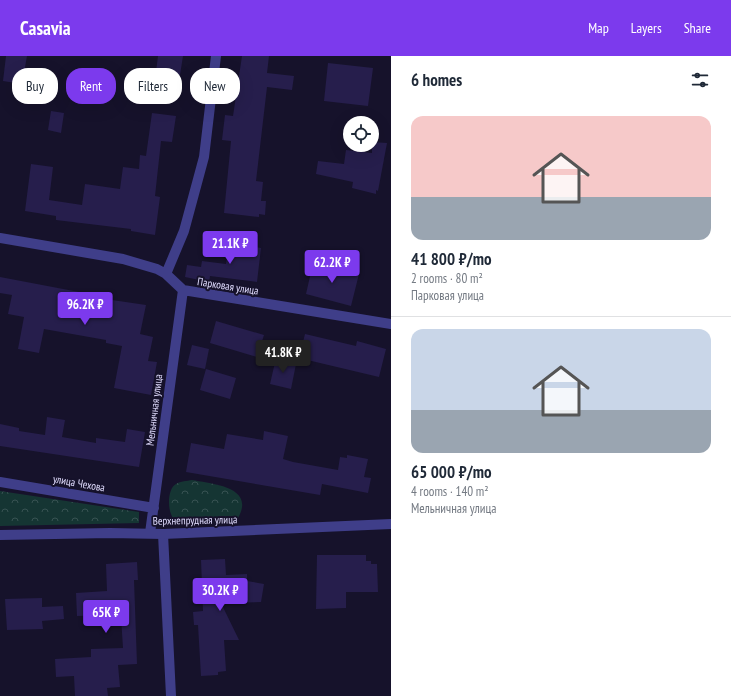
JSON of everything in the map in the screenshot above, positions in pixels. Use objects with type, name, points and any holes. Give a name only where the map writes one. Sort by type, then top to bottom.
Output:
[{"type":"street","points":[[166,274],[184,230],[204,158],[216,56]]},
{"type":"street","name":"Парковая улица","points":[[0,238],[123,259],[157,269],[166,274],[182,290],[391,324]]},
{"type":"street","name":"Мельничная улица","points":[[150,533],[182,290]]},
{"type":"street","name":"улица Чехова","points":[[0,482],[154,508]]},
{"type":"street","name":"Верхнепрудная улица","points":[[0,535],[163,534],[391,524]]},
{"type":"street","points":[[163,534],[171,696]]},
{"type":"green space","points":[[192,480],[220,485],[229,488],[236,493],[241,499],[242,507],[238,518],[225,523],[216,524],[174,519],[169,506],[171,491],[176,484]]},
{"type":"green space","points":[[0,491],[139,512],[139,523],[0,526]]},
{"type":"building","points":[[6,56],[27,56],[25,68],[12,68],[12,82],[3,81]]},
{"type":"building","points":[[158,56],[183,56],[181,68],[156,68]]},
{"type":"building","points":[[242,56],[269,56],[267,73],[294,76],[292,90],[267,87],[256,181],[263,182],[261,201],[266,201],[265,215],[259,214],[259,217],[224,213],[231,141],[222,140],[225,115],[233,116],[235,104],[240,104],[240,69]]},
{"type":"building","points":[[328,63],[373,68],[368,106],[324,101]]},
{"type":"building","points":[[51,111],[64,113],[61,133],[48,130]]},
{"type":"building","points":[[152,113],[176,116],[172,142],[161,141],[155,196],[160,197],[155,235],[131,231],[131,229],[56,220],[56,216],[25,211],[31,164],[53,167],[49,200],[82,205],[85,184],[120,189],[123,167],[139,169],[140,155],[146,156]]},
{"type":"building","points":[[379,142],[387,143],[378,191],[376,190],[376,194],[352,188],[353,182],[316,174],[318,161],[344,164],[346,152],[379,152]]},
{"type":"building","points":[[229,242],[261,248],[257,282],[210,276],[209,282],[185,277],[187,265],[201,267],[202,261],[226,264]]},
{"type":"building","points":[[313,263],[359,274],[351,306],[306,294]]},
{"type":"building","points":[[0,277],[79,292],[78,295],[146,305],[140,334],[153,337],[148,361],[157,362],[151,395],[114,388],[122,346],[106,343],[106,340],[44,329],[39,353],[18,349],[24,317],[8,314],[12,295],[0,293]]},
{"type":"building","points":[[216,321],[264,335],[257,357],[210,343]]},
{"type":"building","points":[[305,334],[356,346],[357,341],[386,349],[379,377],[299,358]]},
{"type":"building","points":[[192,345],[209,349],[205,369],[187,365]]},
{"type":"building","points":[[276,358],[296,364],[291,389],[270,384]]},
{"type":"building","points":[[206,369],[236,378],[230,399],[200,390]]},
{"type":"building","points":[[47,417],[65,420],[62,437],[96,443],[96,438],[125,442],[127,429],[145,432],[139,467],[0,446],[0,424],[19,428],[19,431],[45,435]]},
{"type":"building","points":[[264,431],[288,436],[283,459],[293,462],[338,470],[340,457],[347,458],[347,455],[368,459],[364,477],[371,478],[368,493],[322,484],[320,495],[186,472],[191,443],[224,449],[227,434],[263,440]]},
{"type":"building","points":[[317,555],[366,555],[366,561],[371,561],[371,564],[377,564],[378,592],[346,592],[346,608],[316,609]]},
{"type":"building","points":[[225,559],[226,575],[247,574],[247,581],[264,584],[261,602],[221,603],[239,640],[224,640],[226,671],[218,672],[218,675],[201,676],[198,625],[194,625],[193,612],[203,611],[201,560]]},
{"type":"building","points":[[137,562],[138,580],[134,580],[137,664],[118,665],[120,687],[107,688],[108,696],[75,696],[74,676],[56,677],[55,659],[91,657],[91,649],[123,648],[121,617],[116,618],[116,615],[77,616],[76,593],[107,591],[106,564]]},
{"type":"building","points":[[42,598],[42,607],[63,606],[64,619],[42,621],[43,629],[7,630],[5,599]]}]
